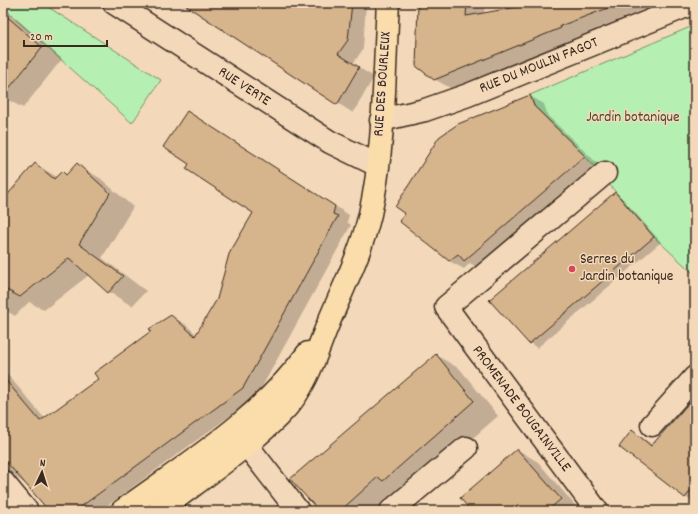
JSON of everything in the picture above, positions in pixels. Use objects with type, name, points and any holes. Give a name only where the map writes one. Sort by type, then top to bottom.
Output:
[{"type":"main road","name":"RUE DES BOURLEUX","points":[[377,165],[388,3]]},
{"type":"main road","points":[[159,511],[240,437],[259,408],[301,362],[328,324],[361,245],[373,200],[377,165]]},
{"type":"main road","points":[[122,511],[240,437]]},
{"type":"street","name":"RUE VERTE","points":[[114,3],[330,142],[377,165]]},
{"type":"street","name":"RUE DU MOULIN FAGOT","points":[[381,120],[426,110],[468,95],[694,3]]},
{"type":"street","name":"PROMENADE BOUGAINVILLE","points":[[597,511],[446,307],[605,173]]},
{"type":"street","points":[[652,426],[695,377]]},
{"type":"street","points":[[240,437],[298,511]]},
{"type":"street","points":[[391,511],[466,448]]},
{"type":"street","points":[[3,482],[27,511]]},
{"type":"green space","points":[[3,3],[42,3],[161,80],[132,123],[3,8]]},
{"type":"green space","name":"Jardin botanique","points":[[695,25],[695,275],[654,237],[585,156],[534,106],[530,95]]},
{"type":"building","points":[[182,3],[352,3],[348,40],[338,54],[359,67],[337,105]]},
{"type":"building","points":[[418,3],[467,3],[466,16],[540,3],[616,3],[616,5],[560,26],[561,28],[434,80],[416,66]]},
{"type":"building","points":[[3,13],[42,47],[3,96]]},
{"type":"building","points":[[530,95],[534,106],[585,156],[464,261],[458,254],[449,261],[399,221],[405,214],[395,207],[439,137],[458,124]]},
{"type":"building","points":[[187,111],[335,206],[333,214],[338,216],[243,388],[75,511],[49,511],[3,458],[3,377],[40,421],[98,379],[94,373],[151,331],[149,329],[171,315],[195,336],[217,299],[229,254],[253,213],[186,169],[189,164],[163,147]]},
{"type":"building","points":[[35,163],[54,179],[62,171],[66,175],[77,163],[110,193],[79,244],[123,276],[108,293],[69,258],[20,297],[3,288],[3,200]]},
{"type":"building","name":"Serres du Jardin botanique","points":[[615,192],[654,237],[529,344],[489,300]]},
{"type":"building","points":[[436,354],[474,401],[383,481],[378,477],[340,511],[319,511],[290,479]]},
{"type":"building","points":[[695,396],[695,485],[685,498],[619,447],[632,430],[651,446]]},
{"type":"building","points":[[517,449],[561,499],[547,511],[471,511],[460,498]]},
{"type":"place","name":"Serres du Jardin botanique","points":[[572,269]]}]
